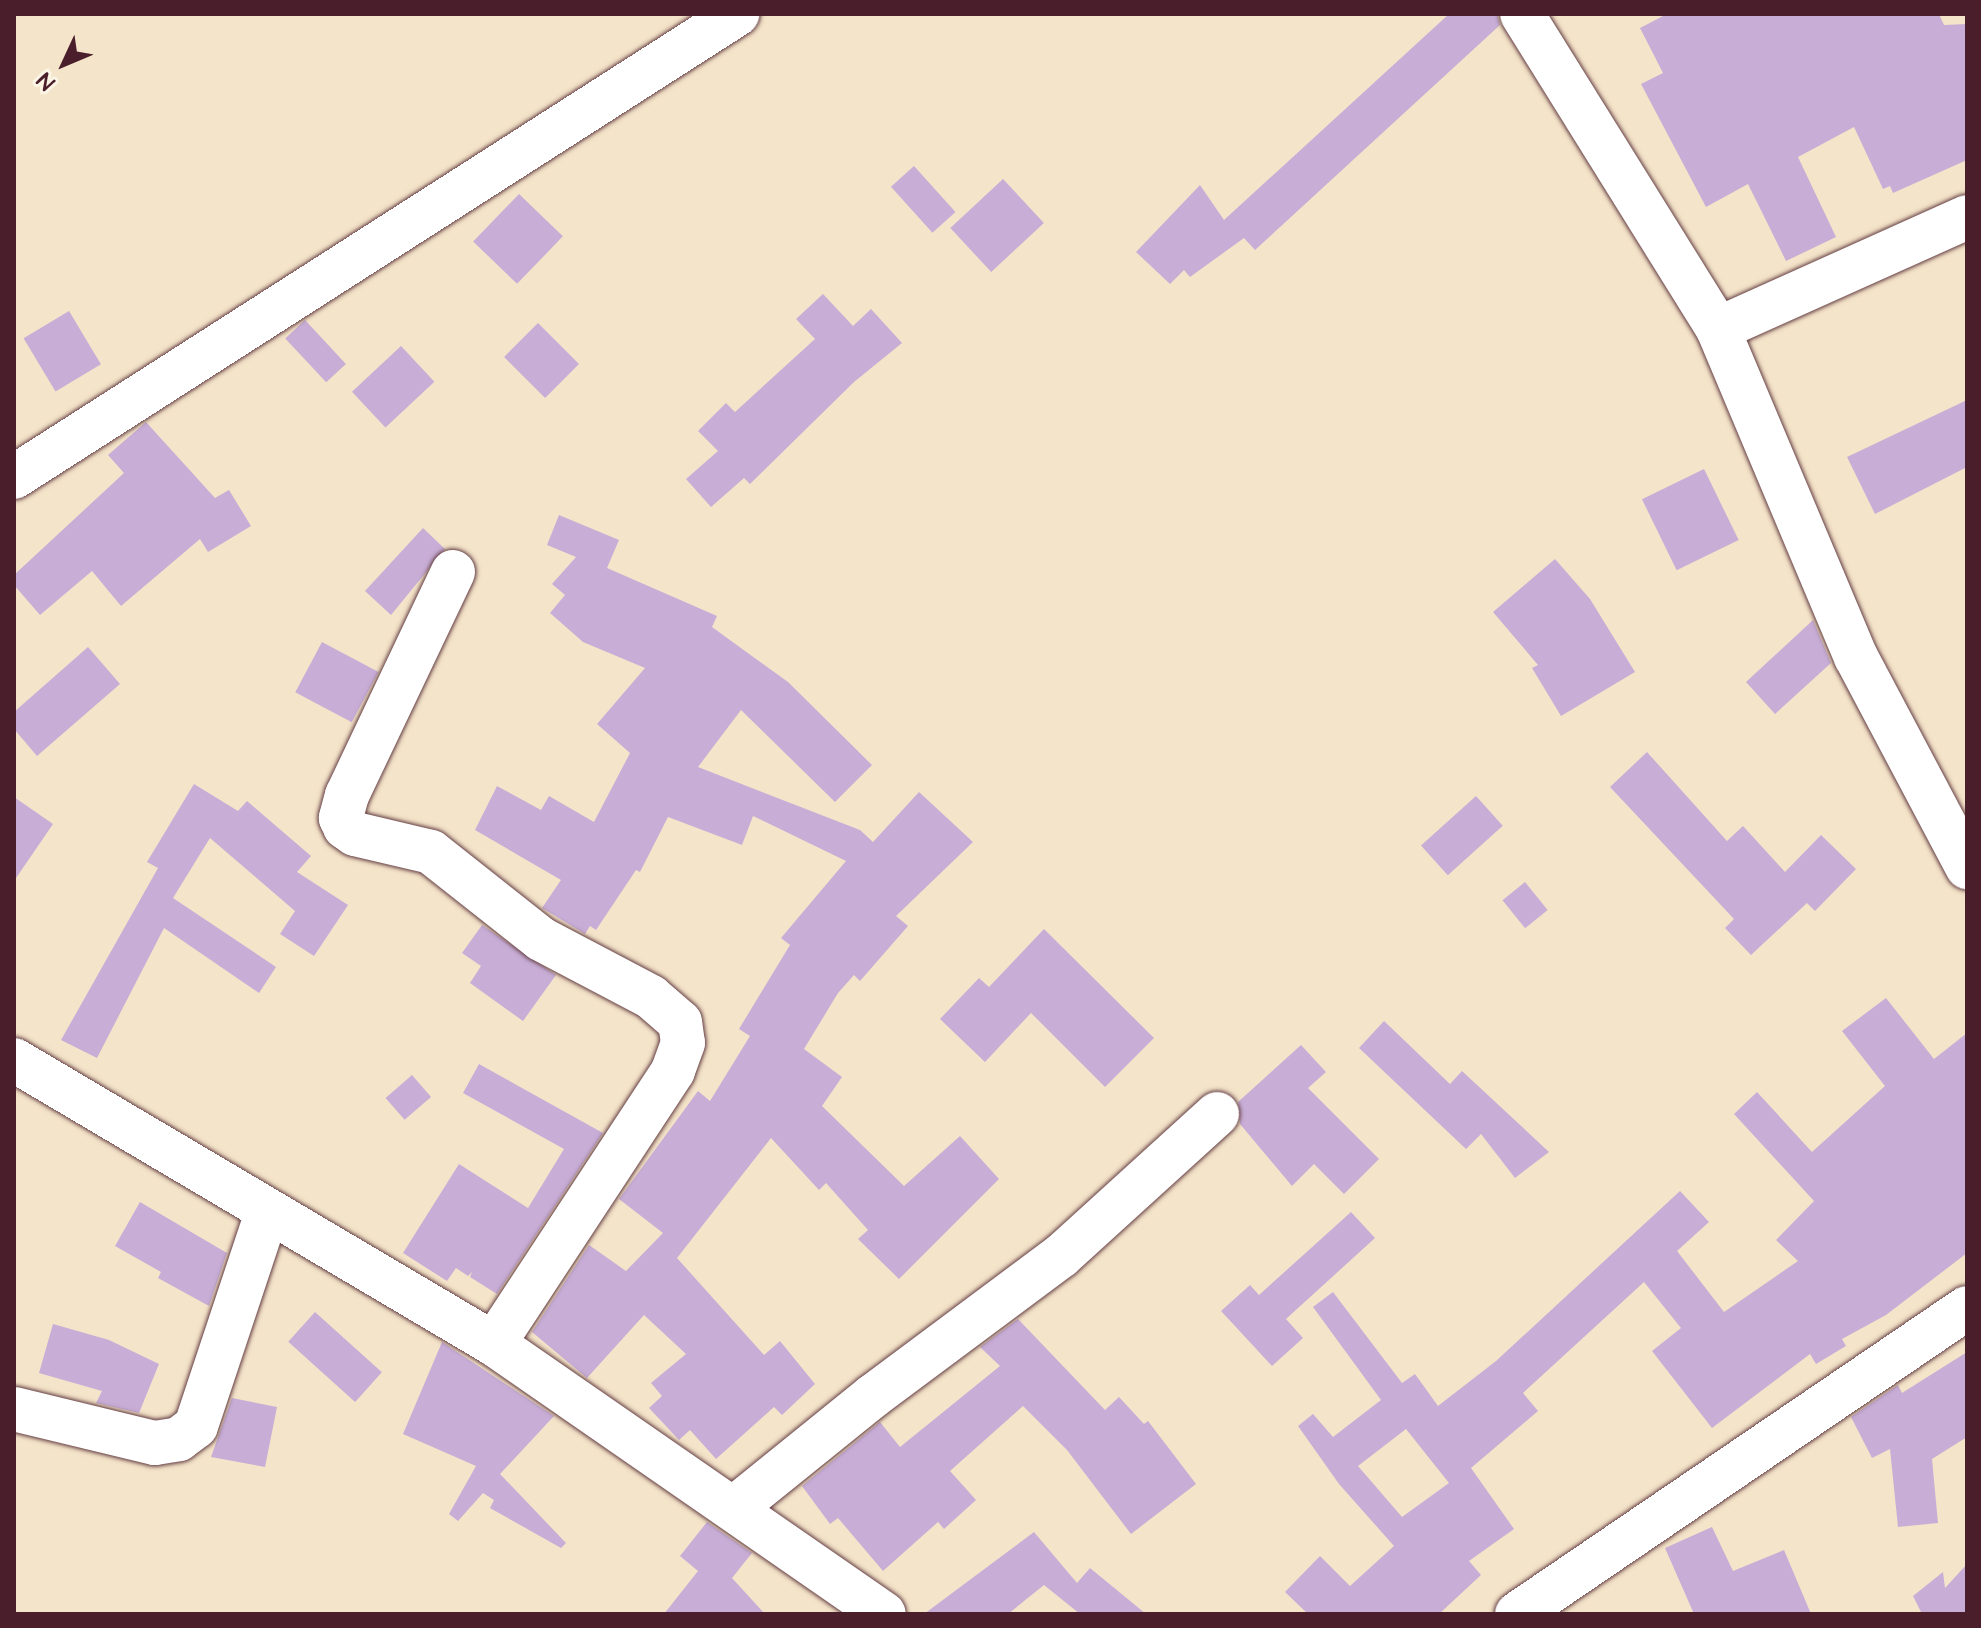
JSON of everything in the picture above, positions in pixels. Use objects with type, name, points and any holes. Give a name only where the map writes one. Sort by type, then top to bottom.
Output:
[{"type":"street","points":[[14,477],[737,14]]},
{"type":"street","points":[[1522,14],[1718,329],[1856,657],[1967,867]]},
{"type":"street","points":[[1718,329],[1967,217]]},
{"type":"street","points":[[453,572],[347,795],[341,818],[345,827],[355,834],[431,852],[541,939],[651,997],[680,1022],[683,1043],[673,1071],[645,1116],[494,1344]]},
{"type":"street","points":[[14,1060],[494,1344],[884,1614]]},
{"type":"street","points":[[733,1509],[873,1396],[1061,1256],[1217,1114]]},
{"type":"street","points":[[14,1409],[155,1443],[179,1439],[196,1426],[267,1212]]},
{"type":"street","points":[[1517,1614],[1967,1308]]},
{"type":"building","points":[[1449,14],[1497,14],[1500,25],[1255,250],[1244,238],[1190,277],[1184,270],[1170,284],[1136,252],[1200,185],[1224,220]]},
{"type":"building","points":[[1667,14],[1939,14],[1944,25],[1967,24],[1967,160],[1893,193],[1890,186],[1883,189],[1854,127],[1798,157],[1836,237],[1786,261],[1748,184],[1706,207],[1641,84],[1663,73],[1640,28]]},
{"type":"building","points":[[914,166],[955,212],[932,233],[891,187]]},
{"type":"building","points":[[1003,179],[1044,223],[991,272],[950,228]]},
{"type":"building","points":[[519,194],[563,236],[517,284],[473,241]]},
{"type":"building","points":[[823,294],[853,326],[871,309],[902,343],[854,382],[750,484],[744,478],[711,507],[686,479],[718,451],[698,431],[726,403],[735,412],[815,339],[796,319]]},
{"type":"building","points":[[69,311],[101,364],[56,391],[24,338]]},
{"type":"building","points":[[305,320],[346,364],[326,382],[285,338]]},
{"type":"building","points":[[538,323],[579,364],[545,398],[504,357]]},
{"type":"building","points":[[401,346],[434,382],[385,428],[352,392]]},
{"type":"building","points":[[1967,400],[1967,467],[1875,514],[1847,457]]},
{"type":"building","points":[[146,422],[215,498],[229,490],[251,526],[208,552],[200,539],[121,606],[92,571],[40,615],[14,585],[14,575],[124,473],[108,455]]},
{"type":"building","points":[[1704,469],[1739,540],[1677,570],[1642,499]]},
{"type":"building","points":[[559,515],[619,540],[607,568],[717,616],[712,627],[788,682],[872,765],[835,802],[741,710],[698,767],[860,830],[873,842],[919,792],[973,842],[896,916],[908,926],[860,981],[854,975],[838,993],[804,1049],[842,1077],[822,1106],[904,1186],[960,1136],[999,1179],[899,1279],[858,1239],[868,1230],[826,1183],[819,1190],[771,1138],[677,1258],[764,1355],[780,1341],[815,1384],[782,1415],[774,1407],[716,1459],[690,1430],[679,1440],[649,1408],[662,1396],[651,1383],[686,1354],[644,1315],[587,1378],[532,1332],[589,1245],[626,1271],[663,1233],[619,1199],[698,1091],[710,1101],[750,1036],[739,1029],[790,945],[781,938],[846,861],[753,816],[742,845],[668,817],[640,872],[636,870],[596,930],[590,926],[585,934],[542,908],[561,880],[475,830],[497,786],[541,810],[549,796],[594,822],[630,753],[597,724],[645,668],[583,642],[550,613],[565,595],[552,584],[576,557],[547,545]]},
{"type":"building","points":[[423,528],[445,549],[391,615],[365,591]]},
{"type":"building","points":[[1555,559],[1590,599],[1635,672],[1561,716],[1532,668],[1538,665],[1493,612]]},
{"type":"building","points":[[1813,620],[1831,663],[1775,714],[1746,682]]},
{"type":"building","points":[[322,642],[379,672],[352,722],[295,692]]},
{"type":"building","points":[[88,647],[120,684],[37,756],[14,729],[14,712]]},
{"type":"building","points":[[1647,752],[1727,841],[1743,826],[1785,872],[1821,835],[1856,869],[1815,911],[1807,903],[1751,955],[1725,928],[1734,919],[1610,787]]},
{"type":"building","points":[[194,784],[238,811],[247,801],[311,856],[297,872],[348,905],[314,956],[280,934],[295,911],[210,838],[173,898],[276,967],[259,993],[164,928],[97,1058],[61,1040],[158,868],[147,862]]},
{"type":"building","points":[[1476,796],[1503,826],[1448,875],[1421,846]]},
{"type":"building","points":[[14,797],[53,824],[14,881]]},
{"type":"building","points":[[1525,882],[1548,910],[1525,928],[1502,900]]},
{"type":"building","points":[[482,925],[556,975],[523,1021],[470,983],[481,966],[462,953]]},
{"type":"building","points":[[1044,929],[1154,1038],[1105,1087],[1031,1013],[985,1062],[940,1019],[979,978],[989,987]]},
{"type":"building","points":[[1886,998],[1934,1059],[1967,1033],[1967,1253],[1886,1315],[1842,1339],[1846,1346],[1816,1364],[1810,1354],[1712,1428],[1652,1351],[1681,1328],[1644,1282],[1523,1393],[1538,1411],[1471,1468],[1514,1529],[1469,1561],[1481,1575],[1439,1614],[1308,1614],[1285,1592],[1320,1556],[1350,1586],[1394,1546],[1339,1484],[1298,1426],[1313,1414],[1333,1437],[1381,1400],[1313,1307],[1333,1292],[1402,1383],[1415,1374],[1438,1406],[1496,1361],[1680,1191],[1709,1222],[1677,1251],[1724,1312],[1798,1261],[1776,1240],[1814,1201],[1734,1114],[1757,1092],[1812,1152],[1885,1086],[1842,1031]],"holes":[[[1406,1429],[1449,1483],[1402,1517],[1358,1466]]]},
{"type":"building","points":[[1384,1021],[1450,1084],[1462,1071],[1549,1152],[1515,1178],[1481,1134],[1466,1149],[1359,1048]]},
{"type":"building","points":[[1301,1045],[1326,1072],[1308,1088],[1379,1159],[1344,1194],[1314,1164],[1292,1186],[1240,1124],[1238,1102]]},
{"type":"building","points":[[479,1064],[603,1133],[497,1294],[470,1277],[472,1272],[468,1276],[456,1268],[447,1281],[403,1253],[459,1164],[528,1208],[564,1149],[463,1093]]},
{"type":"building","points":[[412,1075],[431,1097],[405,1120],[386,1098]]},
{"type":"building","points":[[140,1202],[227,1253],[209,1306],[158,1278],[161,1272],[115,1246]]},
{"type":"building","points":[[1351,1212],[1375,1238],[1286,1319],[1303,1338],[1272,1366],[1221,1311],[1250,1285],[1259,1295]]},
{"type":"building","points":[[315,1312],[382,1372],[355,1402],[288,1342]]},
{"type":"building","points":[[1018,1319],[1105,1410],[1119,1397],[1144,1424],[1148,1421],[1196,1484],[1131,1534],[1067,1450],[1023,1406],[950,1471],[976,1500],[944,1529],[938,1522],[883,1571],[838,1518],[830,1524],[802,1486],[880,1422],[900,1447],[1000,1366],[980,1347]]},
{"type":"building","points":[[53,1324],[109,1340],[159,1364],[139,1413],[96,1403],[102,1391],[39,1373]]},
{"type":"building","points":[[442,1342],[554,1416],[500,1474],[566,1543],[561,1548],[490,1508],[494,1500],[483,1493],[458,1521],[449,1514],[476,1466],[403,1434]]},
{"type":"building","points":[[1967,1352],[1967,1437],[1932,1459],[1938,1523],[1898,1527],[1890,1449],[1872,1458],[1851,1417],[1898,1385],[1902,1393]]},
{"type":"building","points":[[232,1398],[277,1407],[265,1467],[211,1457]]},
{"type":"building","points":[[707,1522],[752,1553],[732,1578],[765,1614],[664,1614],[698,1571],[680,1556]]},
{"type":"building","points":[[1712,1527],[1733,1571],[1784,1550],[1811,1614],[1694,1614],[1665,1548]]},
{"type":"building","points":[[1034,1532],[1077,1583],[1090,1568],[1146,1614],[1080,1614],[1044,1585],[1008,1614],[924,1614]]},
{"type":"building","points":[[1967,1564],[1967,1614],[1922,1614],[1913,1596],[1943,1572],[1945,1588]]}]
